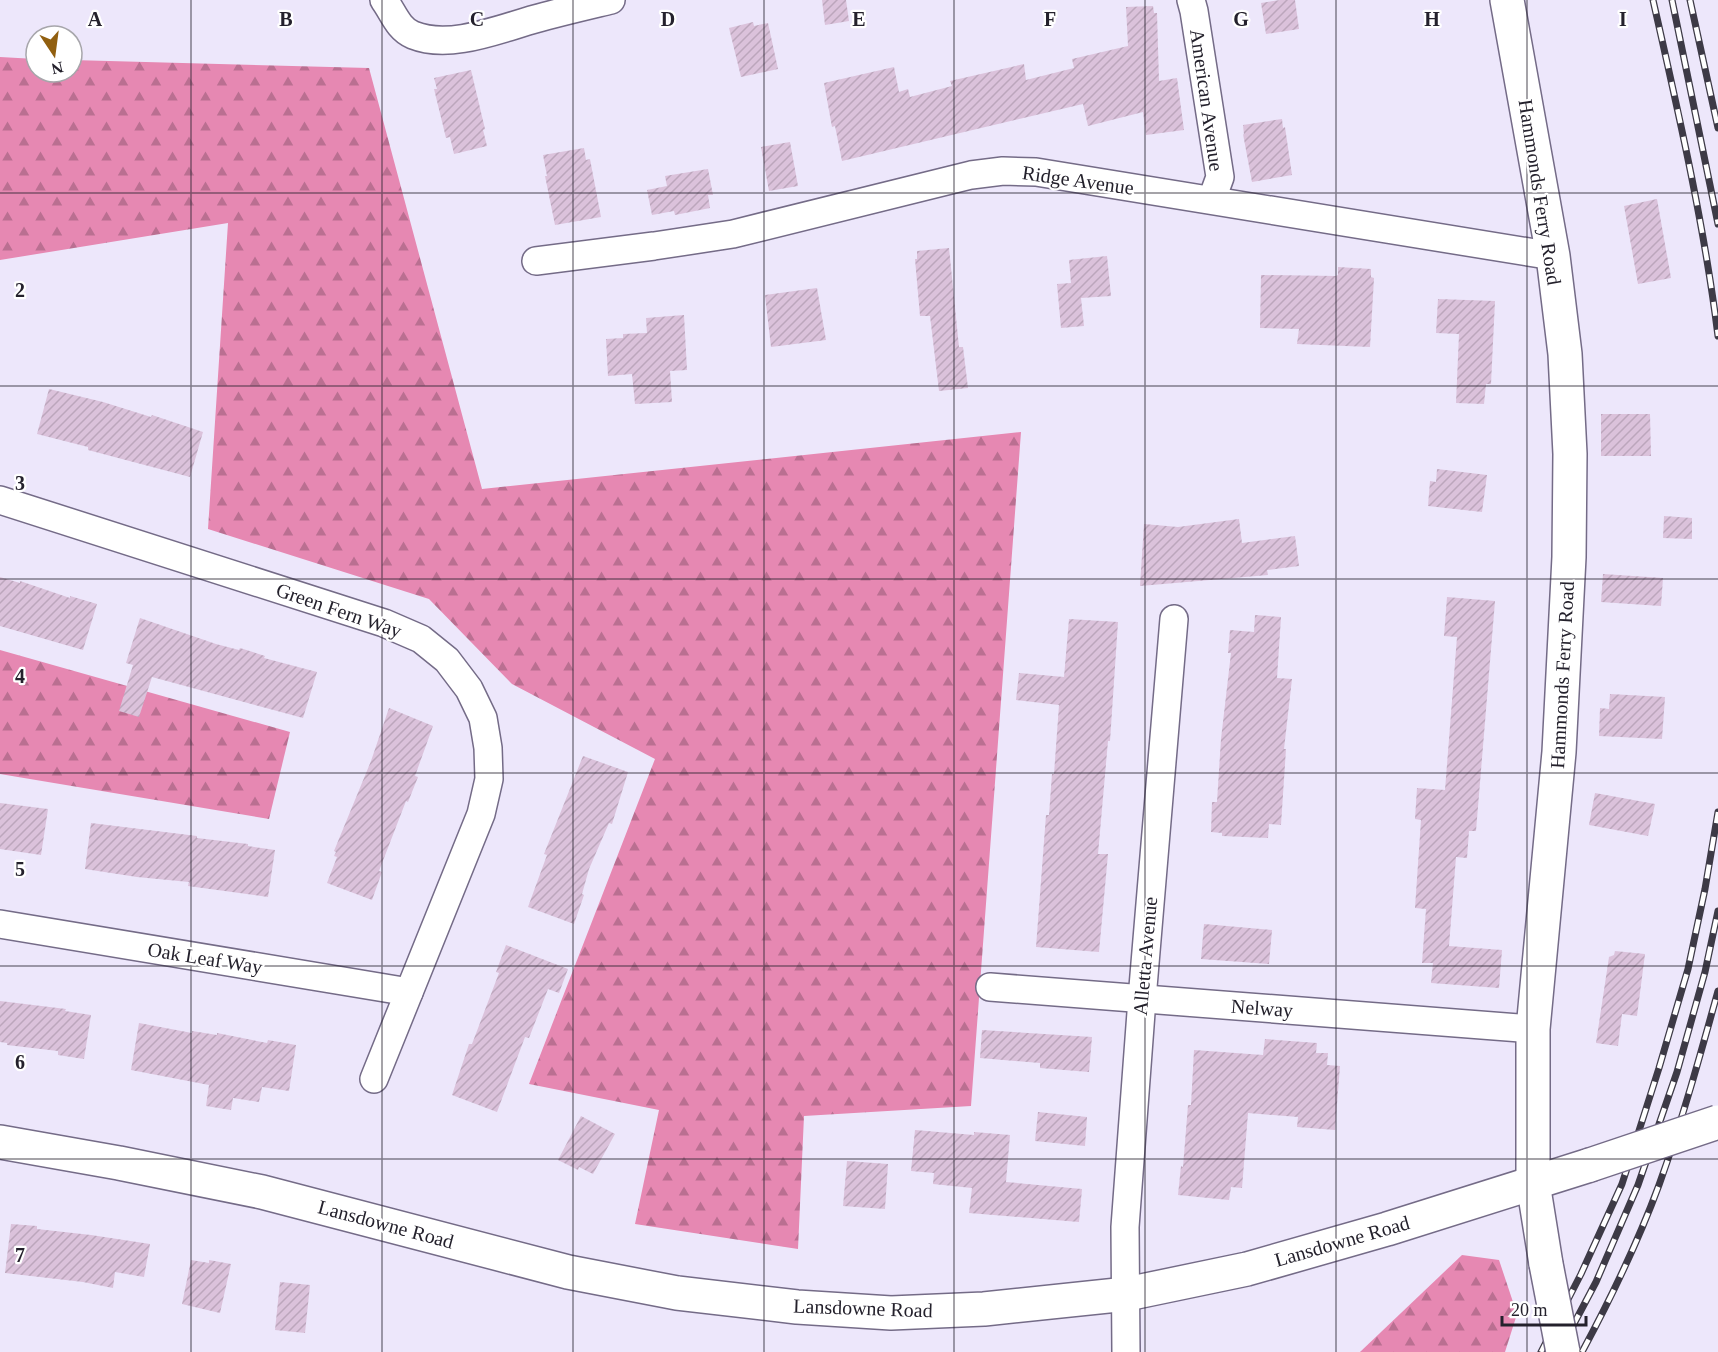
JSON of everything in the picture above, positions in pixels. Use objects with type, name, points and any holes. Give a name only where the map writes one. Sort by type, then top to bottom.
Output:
[{"type":"street","points":[[384,0],[397,22],[411,34],[429,40],[462,38],[493,32],[611,0]]},
{"type":"street","name":"American Avenue","points":[[1191,0],[1220,177],[1212,199]]},
{"type":"street","name":"Hammonds Ferry Road","points":[[1508,0],[1552,256],[1565,354],[1569,420],[1569,557],[1559,752],[1533,1029],[1533,1183],[1563,1352]]},
{"type":"street","name":"Ridge Avenue","points":[[536,261],[733,234],[971,175],[1003,171],[1036,172],[1212,199],[1552,256]]},
{"type":"street","name":"Green Fern Way","points":[[0,500],[384,623],[421,639],[447,660],[469,689],[483,718],[488,748],[489,779],[481,814],[375,1079]]},
{"type":"street","name":"Alletta Avenue","points":[[1126,1352],[1125,1227],[1174,619]]},
{"type":"street","name":"Oak Leaf Way","points":[[0,924],[409,992]]},
{"type":"street","name":"Nelway","points":[[990,987],[1533,1029]]},
{"type":"street","name":"Lansdowne Road","points":[[0,1142],[262,1192],[568,1272],[677,1293],[798,1307],[891,1313],[984,1309],[1126,1294],[1247,1269],[1387,1229],[1718,1122]]},
{"type":"green space","points":[[0,57],[24,58],[24,84],[84,84],[84,60],[369,68],[482,489],[1021,432],[971,1106],[804,1116],[798,1249],[635,1224],[659,1110],[529,1084],[655,759],[512,684],[429,599],[208,529],[228,223],[0,260]]},
{"type":"green space","points":[[0,650],[290,732],[269,819],[0,774]]},
{"type":"green space","points":[[1462,1255],[1499,1260],[1517,1314],[1505,1352],[1360,1352]]},
{"type":"building","points":[[822,0],[846,0],[849,21],[825,25]]},
{"type":"building","points":[[1295,0],[1299,29],[1266,34],[1261,3]]},
{"type":"building","points":[[1153,6],[1154,13],[1157,13],[1159,81],[1177,78],[1184,130],[1146,135],[1143,112],[1088,126],[1083,104],[842,161],[835,126],[832,127],[824,83],[894,67],[899,92],[908,89],[910,97],[952,86],[950,81],[1024,64],[1026,80],[1074,68],[1072,59],[1128,46],[1126,7]]},
{"type":"building","points":[[753,22],[754,26],[768,23],[778,69],[741,77],[729,28]]},
{"type":"building","points":[[471,70],[487,146],[454,154],[450,137],[446,138],[434,89],[437,89],[434,78]]},
{"type":"building","points":[[1282,119],[1292,175],[1252,182],[1243,125]]},
{"type":"building","points":[[790,142],[798,186],[769,191],[761,147]]},
{"type":"building","points":[[584,148],[586,160],[590,159],[601,217],[555,225],[543,155]]},
{"type":"building","points":[[708,169],[713,195],[708,195],[710,208],[675,215],[674,211],[652,215],[647,190],[667,186],[665,176]]},
{"type":"building","points":[[1657,199],[1671,278],[1638,284],[1624,206]]},
{"type":"building","points":[[949,248],[959,347],[963,347],[968,388],[939,391],[930,316],[920,316],[915,259],[917,259],[917,251]]},
{"type":"building","points":[[1107,256],[1111,296],[1081,298],[1084,326],[1061,328],[1057,284],[1071,283],[1069,260]]},
{"type":"building","points":[[1338,267],[1371,269],[1371,277],[1374,278],[1370,347],[1297,344],[1299,329],[1260,328],[1261,275],[1336,276]]},
{"type":"building","points":[[817,288],[826,340],[771,347],[765,295]]},
{"type":"building","points":[[1438,299],[1495,301],[1491,384],[1486,384],[1484,404],[1456,403],[1459,334],[1436,333]]},
{"type":"building","points":[[684,315],[687,370],[670,371],[672,402],[635,404],[632,374],[608,376],[606,339],[623,338],[623,334],[647,333],[646,318]]},
{"type":"building","points":[[49,389],[151,417],[152,415],[203,432],[190,477],[37,434]]},
{"type":"building","points":[[1601,414],[1650,414],[1651,456],[1601,456]]},
{"type":"building","points":[[1437,469],[1487,475],[1482,512],[1428,506],[1430,481],[1436,482]]},
{"type":"building","points":[[1664,516],[1692,518],[1692,539],[1663,538]]},
{"type":"building","points":[[1239,519],[1242,543],[1295,536],[1299,566],[1267,570],[1268,575],[1140,586],[1144,524],[1178,527]]},
{"type":"building","points":[[1603,574],[1663,578],[1661,606],[1601,602]]},
{"type":"building","points":[[0,577],[97,604],[83,650],[0,626]]},
{"type":"building","points":[[1447,597],[1495,601],[1476,831],[1469,831],[1467,858],[1456,857],[1449,946],[1502,950],[1499,988],[1431,983],[1433,963],[1422,963],[1426,909],[1415,908],[1421,820],[1415,819],[1417,788],[1445,790],[1457,637],[1444,636]]},
{"type":"building","points":[[1255,615],[1281,617],[1277,678],[1292,679],[1284,749],[1286,749],[1281,825],[1269,824],[1268,838],[1222,836],[1222,833],[1211,832],[1212,802],[1217,802],[1221,739],[1231,653],[1228,653],[1230,630],[1254,632]]},
{"type":"building","points":[[140,618],[216,644],[239,650],[240,648],[265,656],[264,658],[317,672],[303,718],[152,677],[139,717],[119,711],[133,665],[126,663]]},
{"type":"building","points":[[1069,619],[1118,622],[1110,741],[1108,741],[1098,854],[1108,854],[1099,952],[1036,947],[1046,815],[1049,815],[1052,774],[1054,774],[1059,705],[1016,700],[1019,673],[1064,677]]},
{"type":"building","points":[[1610,694],[1665,697],[1662,739],[1599,736],[1600,708],[1609,709]]},
{"type":"building","points":[[389,708],[433,726],[415,776],[418,777],[408,802],[406,801],[379,871],[382,872],[372,900],[327,883],[337,857],[334,856],[336,852],[334,851],[371,761]]},
{"type":"building","points":[[583,756],[628,772],[612,824],[609,823],[589,869],[582,894],[584,895],[574,924],[528,907],[547,855],[544,854]]},
{"type":"building","points":[[1595,793],[1655,804],[1648,836],[1589,825]]},
{"type":"building","points":[[0,803],[48,809],[41,855],[0,849]]},
{"type":"building","points":[[91,823],[197,836],[197,838],[248,844],[248,846],[275,850],[268,897],[188,886],[189,882],[85,869]]},
{"type":"building","points":[[1204,924],[1272,930],[1269,964],[1201,959]]},
{"type":"building","points":[[506,945],[568,969],[559,993],[548,989],[529,1038],[525,1037],[497,1112],[452,1095],[469,1044],[472,1044],[499,973],[496,972]]},
{"type":"building","points":[[1615,951],[1645,954],[1637,1016],[1622,1014],[1618,1046],[1596,1043],[1609,957],[1614,955]]},
{"type":"building","points":[[0,1001],[66,1009],[65,1011],[91,1015],[84,1059],[58,1055],[58,1051],[7,1045],[7,1043],[0,1042]]},
{"type":"building","points":[[139,1023],[192,1033],[192,1031],[217,1035],[217,1033],[267,1043],[268,1040],[296,1045],[289,1091],[262,1087],[259,1102],[233,1098],[231,1110],[206,1106],[209,1085],[131,1070]]},
{"type":"building","points":[[982,1030],[1092,1037],[1089,1072],[1040,1068],[1040,1063],[980,1058]]},
{"type":"building","points":[[1265,1039],[1317,1043],[1316,1053],[1328,1053],[1327,1065],[1340,1066],[1335,1130],[1297,1127],[1298,1117],[1248,1113],[1242,1188],[1231,1187],[1229,1200],[1178,1195],[1181,1166],[1183,1167],[1188,1105],[1191,1105],[1194,1050],[1263,1055]]},
{"type":"building","points":[[1038,1112],[1087,1117],[1085,1146],[1035,1141]]},
{"type":"building","points":[[581,1116],[615,1134],[593,1174],[579,1167],[578,1170],[558,1160]]},
{"type":"building","points":[[915,1130],[974,1135],[974,1132],[1010,1135],[1006,1182],[1082,1189],[1079,1222],[969,1213],[972,1188],[933,1184],[934,1173],[911,1171]]},
{"type":"building","points":[[847,1161],[888,1164],[885,1209],[843,1206]]},
{"type":"building","points":[[11,1224],[150,1244],[144,1277],[115,1272],[113,1288],[83,1282],[5,1273]]},
{"type":"building","points":[[191,1260],[231,1264],[220,1313],[182,1304]]},
{"type":"building","points":[[280,1282],[310,1285],[305,1333],[275,1330]]},
{"type":"railway","points":[[1653,0],[1698,209],[1718,336]]},
{"type":"railway","points":[[1672,0],[1718,224]]},
{"type":"railway","points":[[1690,0],[1718,128]]},
{"type":"railway","points":[[1541,1352],[1581,1274],[1622,1184],[1688,969],[1718,812]]},
{"type":"railway","points":[[1559,1352],[1596,1282],[1638,1185],[1677,1072],[1705,972],[1718,911]]},
{"type":"railway","points":[[1582,1352],[1624,1270],[1659,1185],[1683,1113],[1718,991]]}]
